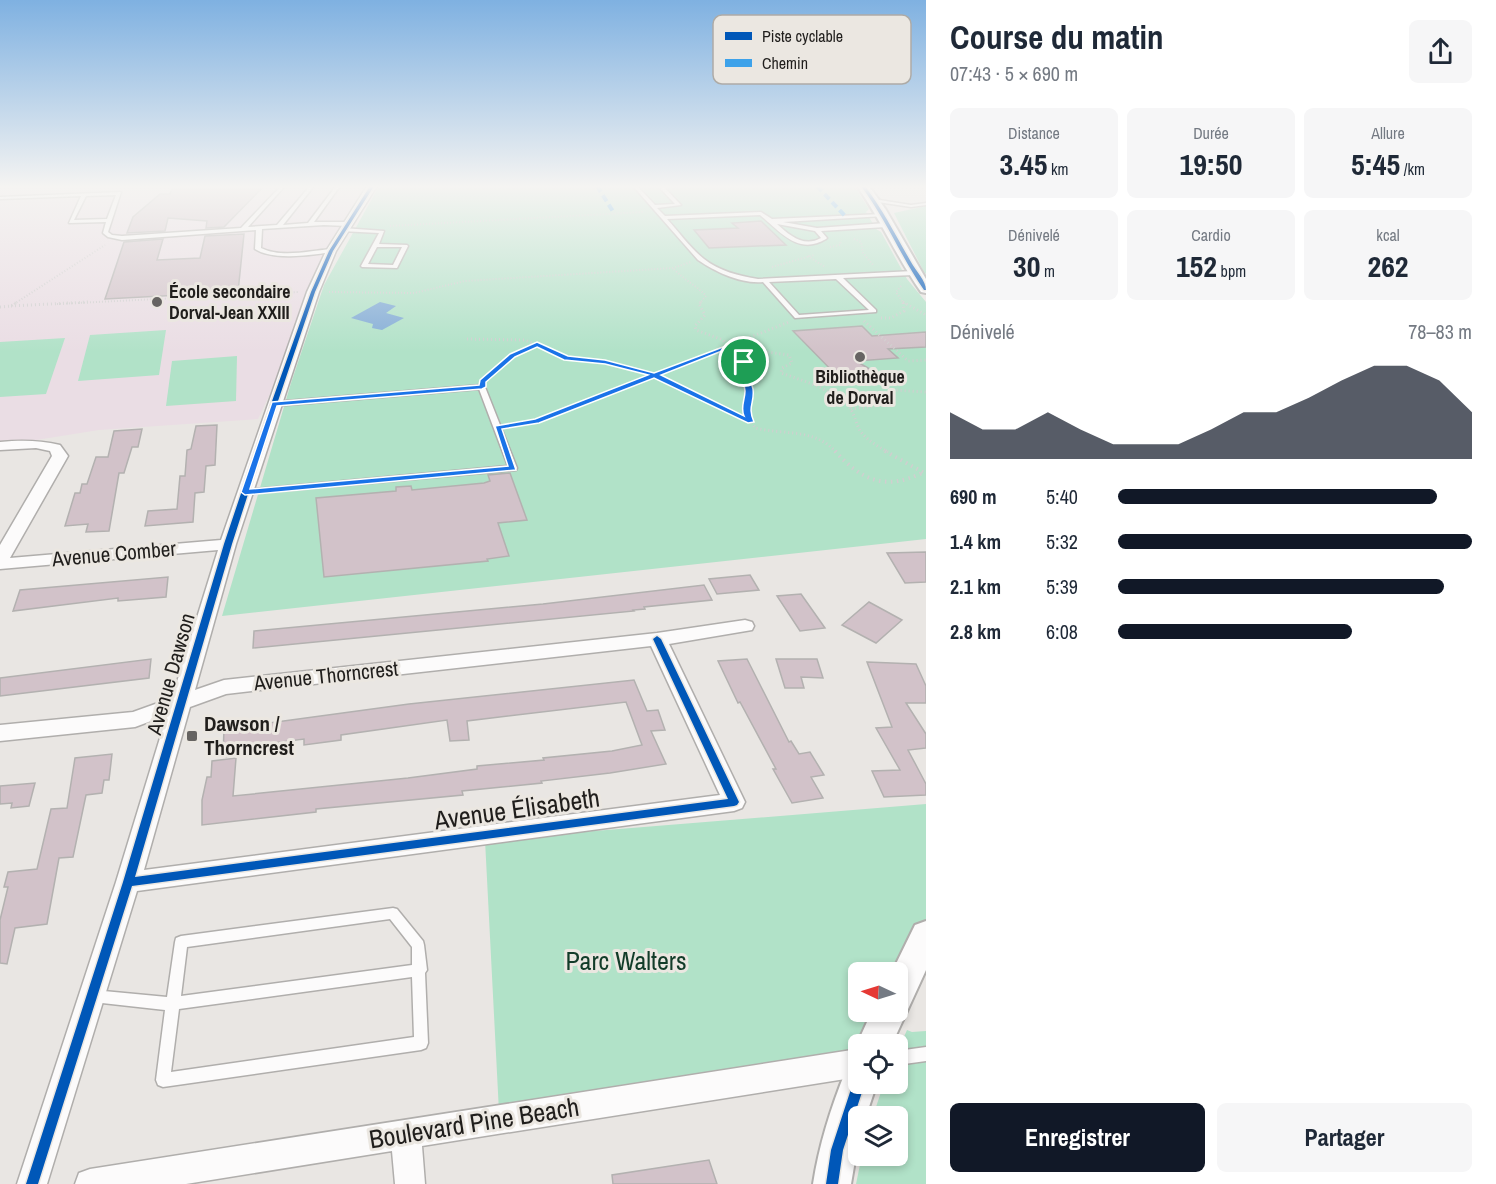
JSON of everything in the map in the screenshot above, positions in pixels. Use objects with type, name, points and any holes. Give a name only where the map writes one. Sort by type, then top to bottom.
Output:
[{"type":"street","name":"Avenue Dawson","points":[[32,1184],[128,882],[228,544],[313,292],[337,241]]},
{"type":"street","points":[[897,241],[926,289]]},
{"type":"street","points":[[0,446],[36,444],[55,448],[60,456],[0,562]]},
{"type":"street","name":"Avenue Comber","points":[[0,562],[228,544]]},
{"type":"street","name":"Avenue Thorncrest","points":[[0,733],[135,719],[224,687],[657,639],[745,626]]},
{"type":"street","name":"Avenue Élisabeth","points":[[128,882],[734,802],[657,639]]},
{"type":"street","points":[[908,973],[926,935]]},
{"type":"street","name":"Boulevard Pine Beach","points":[[90,1184],[848,1066]]},
{"type":"street","points":[[832,1184],[837,1150],[855,1094]]},
{"type":"street","points":[[406,1134],[410,1184]]},
{"type":"lane","points":[[258,241],[258,249],[261,252],[274,254],[331,251]]},
{"type":"lane","points":[[375,245],[405,246],[395,267],[364,266],[377,241]]},
{"type":"lane","points":[[684,241],[700,259],[712,268],[741,278],[765,281],[886,274],[919,276]]},
{"type":"lane","points":[[799,241],[819,241]]},
{"type":"lane","points":[[765,281],[797,316],[874,311],[838,277]]},
{"type":"lane","points":[[245,492],[513,468],[482,387],[274,404]]},
{"type":"lane","points":[[393,913],[418,945],[421,1043],[163,1080],[171,1004],[181,942],[393,913]]},
{"type":"lane","points":[[91,996],[171,1004],[420,970]]},
{"type":"lane","points":[[908,1056],[926,1054]]},
{"type":"path","points":[[10,306],[99,248],[115,241]]},
{"type":"path","points":[[791,241],[797,250],[838,277]]},
{"type":"path","points":[[825,247],[837,247],[839,241]]},
{"type":"path","points":[[860,241],[866,259],[886,274],[898,288]]},
{"type":"path","points":[[771,268],[816,252]]},
{"type":"path","points":[[0,308],[313,292],[414,292],[465,281],[673,268],[700,259]]},
{"type":"path","points":[[673,268],[683,279],[695,284],[706,296],[699,304],[705,315],[695,326],[696,330],[723,340],[737,358],[744,362]]},
{"type":"path","points":[[862,320],[891,318],[903,314],[906,308],[896,292],[898,288],[919,276]]},
{"type":"path","points":[[902,301],[926,315]]},
{"type":"path","points":[[498,428],[536,422],[792,321],[797,316]]},
{"type":"path","points":[[859,316],[908,361],[926,360]]},
{"type":"path","points":[[467,339],[490,341],[513,338],[567,358],[605,362],[655,375],[685,392],[751,422]]},
{"type":"path","points":[[482,387],[483,381],[512,356],[537,345]]},
{"type":"path","points":[[752,351],[784,353],[792,360],[790,365],[782,368],[781,373],[828,391],[851,409],[861,432],[868,438],[890,455],[909,463],[924,473],[902,483],[883,482],[856,470],[846,463],[831,445],[818,437],[803,433],[755,428],[746,411],[749,389],[742,375],[744,362],[752,351]]},
{"type":"path","points":[[851,409],[875,406],[889,392],[895,390],[926,392]]},
{"type":"shaded area","name":"École secondaire Dorval-Jean XXIII","points":[[0,241],[343,241],[258,419],[99,430],[30,441],[0,443]]},
{"type":"green space","points":[[348,241],[886,241],[907,279],[926,302],[926,539],[222,616],[291,383],[324,285]]},
{"type":"green space","points":[[908,241],[926,241],[925,274]]},
{"type":"green space","points":[[166,330],[159,375],[78,381],[90,335]]},
{"type":"green space","points":[[65,338],[46,394],[0,397],[0,342]]},
{"type":"green space","points":[[237,356],[236,401],[166,406],[172,361]]},
{"type":"green space","name":"Parc Walters","points":[[926,804],[926,935],[905,962],[848,962],[848,1022],[879,1022],[868,1034],[848,1034],[848,1064],[499,1112],[485,840]]},
{"type":"green space","points":[[907,1030],[926,1031],[926,1184],[856,1184],[860,1166],[908,1166],[908,1106],[876,1106],[880,1094],[908,1094],[908,1034],[905,1034]]},
{"type":"water","points":[[380,302],[396,306],[386,313],[404,318],[382,330],[372,328],[373,324],[351,318]]},
{"type":"building","points":[[162,241],[157,260],[200,258],[204,241],[243,241],[238,292],[105,299],[124,242]]},
{"type":"building","points":[[703,241],[782,241],[786,245],[709,248]]},
{"type":"building","points":[[862,326],[872,336],[926,332],[926,347],[888,349],[898,358],[856,361],[885,378],[843,382],[793,331]]},
{"type":"building","points":[[217,425],[215,465],[206,466],[204,492],[195,493],[193,522],[145,526],[148,511],[177,509],[180,476],[185,476],[187,450],[191,449],[196,426]]},
{"type":"building","points":[[142,429],[138,447],[132,447],[124,473],[119,473],[109,531],[86,532],[88,524],[65,526],[75,493],[80,493],[82,484],[87,484],[96,457],[108,457],[114,431]]},
{"type":"building","points":[[510,473],[527,520],[498,523],[509,556],[487,559],[488,561],[324,577],[316,498],[396,491],[396,487],[411,486],[412,490],[484,483],[490,481],[488,475]]},
{"type":"building","points":[[926,552],[926,582],[905,583],[887,553]]},
{"type":"building","points":[[750,575],[759,590],[717,594],[709,579]]},
{"type":"building","points":[[168,577],[166,597],[118,601],[118,598],[13,611],[20,590]]},
{"type":"building","points":[[704,585],[712,600],[644,607],[645,609],[634,611],[253,648],[254,631],[543,604]]},
{"type":"building","points":[[801,594],[825,628],[800,631],[777,596]]},
{"type":"building","points":[[869,602],[902,620],[876,643],[842,625]]},
{"type":"building","points":[[151,659],[149,678],[0,696],[0,678]]},
{"type":"building","points":[[747,659],[789,742],[791,741],[799,754],[810,752],[824,775],[811,777],[823,798],[792,803],[773,769],[776,769],[740,702],[738,703],[718,661]]},
{"type":"building","points":[[776,659],[817,659],[823,678],[801,677],[804,688],[785,688]]},
{"type":"building","points":[[867,662],[916,664],[926,686],[926,703],[906,703],[926,734],[926,748],[908,750],[926,784],[926,795],[884,797],[872,771],[900,770],[876,728],[892,727]]},
{"type":"building","points":[[634,680],[647,711],[658,710],[665,730],[651,731],[666,764],[541,781],[542,783],[462,791],[463,795],[316,809],[316,812],[202,825],[202,800],[207,777],[211,777],[212,761],[236,758],[233,796],[408,778],[477,769],[477,766],[544,760],[543,758],[612,751],[642,745],[626,702],[467,721],[469,740],[450,741],[447,720],[341,735],[341,740],[304,745],[304,739],[242,747],[242,755],[223,757],[224,729],[409,704]]},
{"type":"building","points":[[112,754],[109,780],[104,780],[102,793],[86,795],[73,857],[59,858],[47,924],[15,928],[7,964],[0,963],[0,920],[8,887],[4,887],[8,872],[37,869],[51,809],[67,808],[75,758]]},
{"type":"building","points":[[35,783],[29,806],[11,808],[12,803],[0,804],[0,786]]},
{"type":"building","points":[[709,1160],[717,1184],[613,1184],[612,1175]]},
{"type":"cycle path","points":[[32,1184],[128,882],[228,544],[313,292],[337,241]]},
{"type":"cycle path","points":[[897,241],[926,289]]},
{"type":"cycle path","points":[[128,882],[734,802],[657,639]]},
{"type":"cycle path","points":[[832,1184],[837,1150],[855,1094]]},
{"type":"place","name":"École secondaire Dorval-Jean XXIII","points":[[157,302]]},
{"type":"place","name":"Bibliothèque de Dorval","points":[[860,357]]},
{"type":"place","name":"Dawson / Thorncrest","points":[[192,736]]},
{"type":"route","points":[[744,362],[737,358],[729,346],[655,375],[605,362],[555,355],[537,345],[512,356],[483,381],[482,387],[274,404],[245,492],[513,468],[498,428],[536,422],[655,375],[685,392],[751,422],[746,411],[749,389],[742,375],[744,362]]}]
